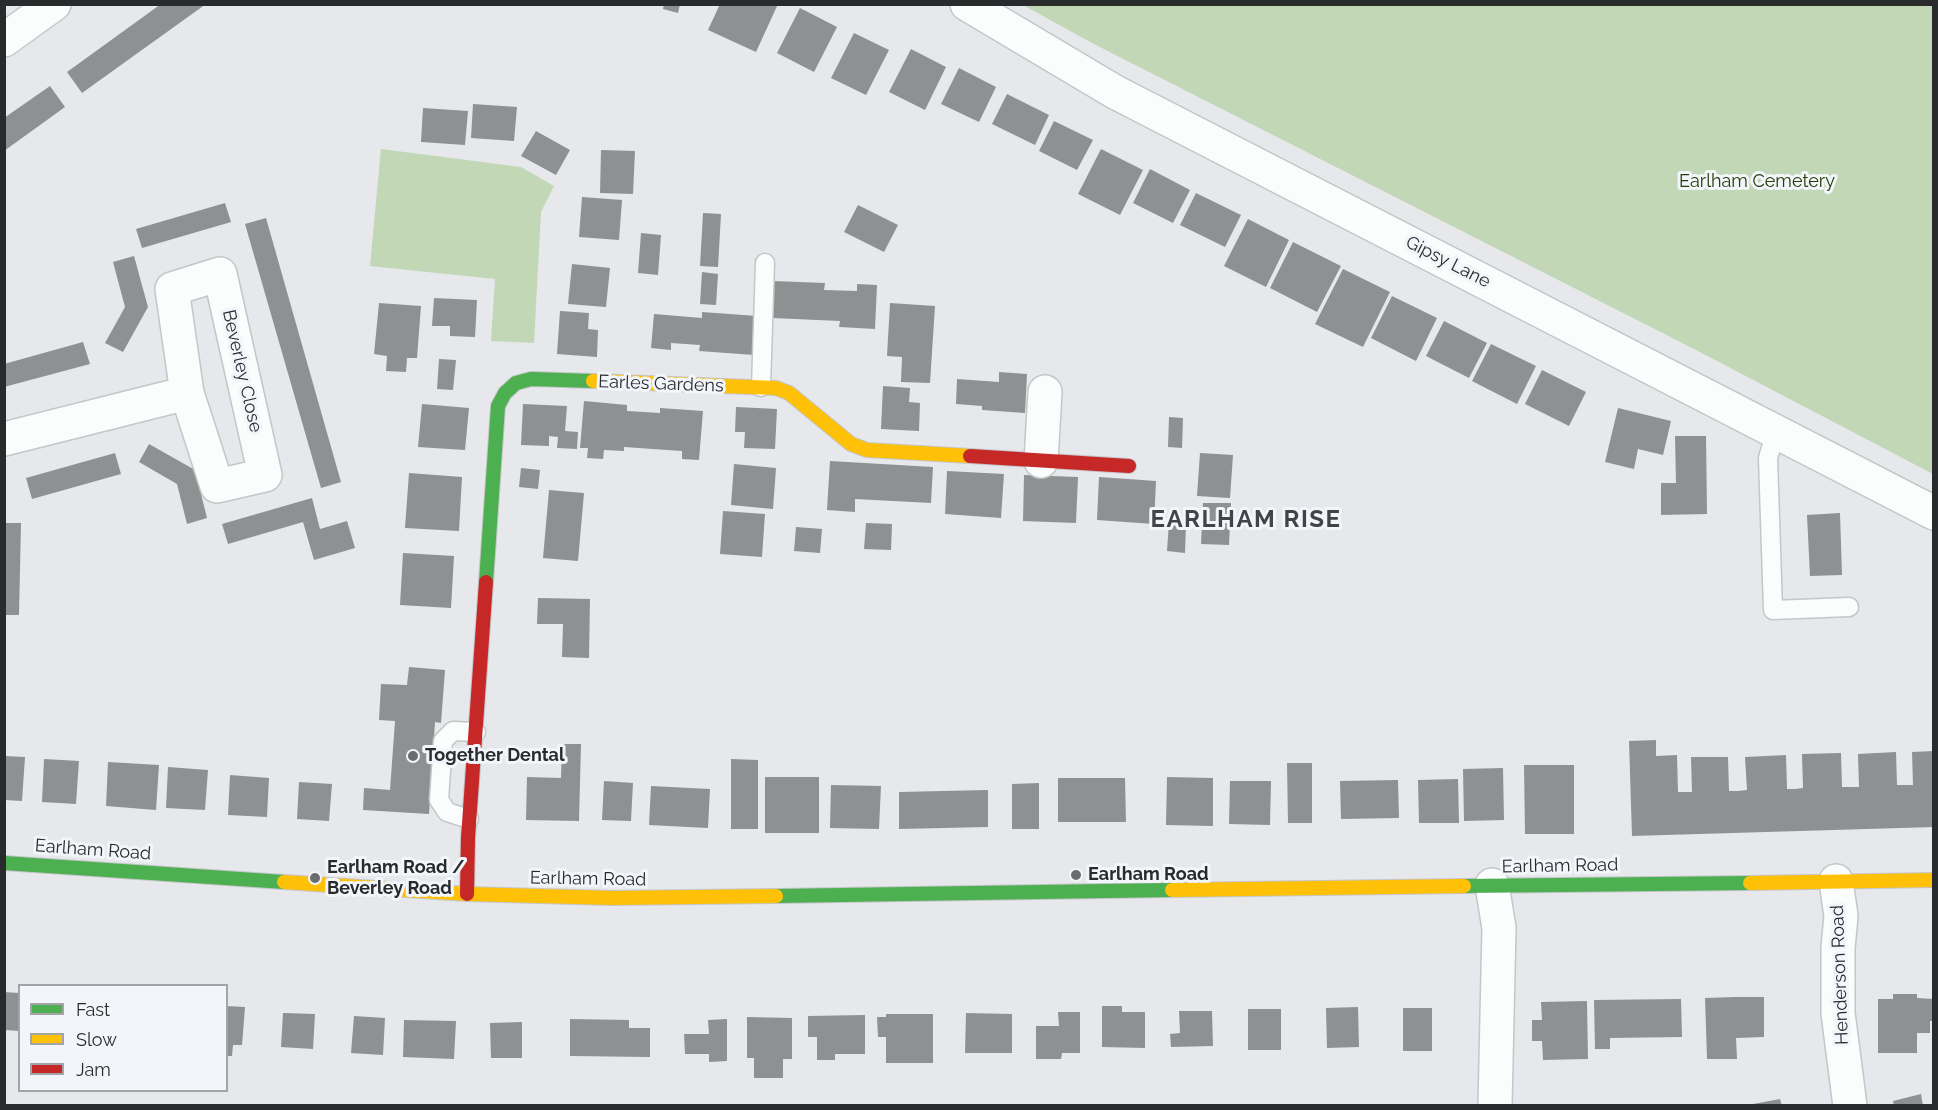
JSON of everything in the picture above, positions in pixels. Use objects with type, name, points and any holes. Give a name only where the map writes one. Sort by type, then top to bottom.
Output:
[{"type":"main road","name":"Earles Gardens","points":[[476,732],[498,406],[505,393],[516,383],[531,379],[776,388],[789,393],[851,444],[867,450],[1129,466]]},
{"type":"main road","points":[[467,894],[469,819],[476,732]]},
{"type":"main road","name":"Earlham Road","points":[[4,863],[467,894],[612,898],[1934,880]]},
{"type":"street","points":[[4,40],[54,4]]},
{"type":"street","name":"Gipsy Lane","points":[[967,4],[1114,92],[1934,513]]},
{"type":"street","name":"Beverley Close","points":[[220,274],[265,475],[217,486],[187,393],[172,289],[220,274]]},
{"type":"street","points":[[1041,460],[1045,392]]},
{"type":"street","points":[[4,439],[187,393]]},
{"type":"street","name":"Henderson Road","points":[[1836,881],[1841,916],[1838,948],[1838,1013],[1850,1106]]},
{"type":"street","points":[[1492,885],[1499,928],[1495,1106]]},
{"type":"lane","points":[[761,387],[765,263]]},
{"type":"lane","points":[[1776,430],[1768,458],[1773,610],[1849,608]]},
{"type":"lane","points":[[469,819],[442,817],[439,800],[443,741],[453,731],[476,732]]},
{"type":"green space","name":"Earlham Cemetery","points":[[1023,5],[1933,5],[1933,474],[1696,350],[1092,43]]},
{"type":"green space","points":[[381,149],[521,167],[554,186],[541,212],[534,343],[491,341],[495,279],[370,266]]},
{"type":"building","points":[[161,4],[206,4],[82,93],[67,72]]},
{"type":"building","points":[[664,4],[680,4],[678,13],[663,9]]},
{"type":"building","points":[[720,4],[778,4],[756,52],[708,30]]},
{"type":"building","points":[[800,8],[837,27],[814,72],[777,53]]},
{"type":"building","points":[[854,33],[889,50],[866,95],[831,78]]},
{"type":"building","points":[[911,49],[946,67],[925,110],[889,92]]},
{"type":"building","points":[[959,68],[996,87],[979,122],[941,104]]},
{"type":"building","points":[[50,86],[65,107],[4,151],[4,118]]},
{"type":"building","points":[[1007,94],[1049,115],[1035,145],[992,124]]},
{"type":"building","points":[[473,104],[517,107],[514,141],[471,138]]},
{"type":"building","points":[[423,108],[468,111],[465,145],[421,142]]},
{"type":"building","points":[[1054,121],[1093,140],[1077,170],[1039,151]]},
{"type":"building","points":[[536,131],[570,150],[556,175],[521,156]]},
{"type":"building","points":[[1101,149],[1143,170],[1120,215],[1078,194]]},
{"type":"building","points":[[601,150],[635,151],[633,194],[600,193]]},
{"type":"building","points":[[1150,169],[1190,190],[1173,223],[1133,203]]},
{"type":"building","points":[[1196,193],[1241,215],[1225,247],[1180,225]]},
{"type":"building","points":[[582,197],[622,200],[619,240],[579,237]]},
{"type":"building","points":[[225,203],[231,222],[142,248],[136,229]]},
{"type":"building","points":[[858,205],[898,225],[884,252],[844,232]]},
{"type":"building","points":[[703,213],[721,214],[718,267],[700,266]]},
{"type":"building","points":[[266,218],[341,482],[321,488],[245,224]]},
{"type":"building","points":[[1248,219],[1289,240],[1266,287],[1224,266]]},
{"type":"building","points":[[641,233],[661,235],[658,275],[638,273]]},
{"type":"building","points":[[1293,242],[1341,266],[1317,312],[1270,288]]},
{"type":"building","points":[[134,256],[148,307],[123,352],[105,343],[125,307],[113,262]]},
{"type":"building","points":[[572,264],[610,268],[606,307],[568,304]]},
{"type":"building","points":[[1343,269],[1390,292],[1363,347],[1315,324]]},
{"type":"building","points":[[702,272],[718,274],[716,305],[700,304]]},
{"type":"building","points":[[773,281],[825,283],[824,290],[857,291],[857,284],[877,285],[875,329],[839,327],[840,321],[772,318]]},
{"type":"building","points":[[1392,296],[1437,318],[1416,361],[1371,338]]},
{"type":"building","points":[[434,298],[477,300],[475,337],[450,336],[450,326],[432,326]]},
{"type":"building","points":[[379,303],[421,306],[417,358],[407,358],[406,372],[386,371],[387,356],[374,354]]},
{"type":"building","points":[[890,303],[935,306],[930,383],[901,382],[902,357],[887,356]]},
{"type":"building","points":[[560,311],[589,313],[588,329],[598,330],[597,357],[557,354]]},
{"type":"building","points":[[702,312],[757,316],[754,355],[699,351],[700,345],[671,343],[671,350],[651,348],[654,314],[702,318]]},
{"type":"building","points":[[1444,321],[1487,343],[1469,378],[1426,356]]},
{"type":"building","points":[[83,342],[90,364],[4,387],[4,364]]},
{"type":"building","points":[[1491,344],[1536,366],[1517,404],[1472,381]]},
{"type":"building","points":[[439,359],[456,360],[453,390],[437,389]]},
{"type":"building","points":[[1542,370],[1586,392],[1569,426],[1525,404]]},
{"type":"building","points":[[999,372],[1027,374],[1025,413],[982,410],[982,406],[956,404],[957,379],[999,382]]},
{"type":"building","points":[[883,386],[910,388],[909,402],[920,403],[919,431],[881,429]]},
{"type":"building","points":[[584,401],[627,405],[627,411],[660,413],[660,408],[703,411],[699,460],[682,459],[682,451],[624,447],[624,451],[604,450],[603,459],[587,458],[588,448],[580,448]]},
{"type":"building","points":[[422,404],[469,408],[465,450],[418,447]]},
{"type":"building","points":[[523,404],[567,406],[565,431],[578,432],[577,449],[557,448],[558,437],[549,436],[549,446],[521,445]]},
{"type":"building","points":[[736,407],[777,409],[775,449],[744,448],[745,432],[735,432]]},
{"type":"building","points":[[1618,408],[1671,421],[1663,455],[1638,449],[1634,469],[1605,462]]},
{"type":"building","points":[[1169,417],[1183,418],[1182,448],[1168,447]]},
{"type":"building","points":[[1675,436],[1706,436],[1707,514],[1661,515],[1661,483],[1676,483]]},
{"type":"building","points":[[149,444],[195,470],[207,518],[187,524],[177,484],[139,462]]},
{"type":"building","points":[[115,453],[121,474],[32,499],[26,478]]},
{"type":"building","points":[[1200,453],[1233,455],[1230,498],[1197,496]]},
{"type":"building","points":[[830,461],[933,467],[931,503],[855,499],[855,512],[827,510]]},
{"type":"building","points":[[734,464],[776,468],[773,509],[731,505]]},
{"type":"building","points":[[521,468],[540,470],[538,489],[519,487]]},
{"type":"building","points":[[947,471],[1004,474],[1001,518],[945,514]]},
{"type":"building","points":[[409,473],[462,477],[459,531],[405,528]]},
{"type":"building","points":[[1024,475],[1078,477],[1076,523],[1023,521]]},
{"type":"building","points":[[1099,477],[1156,481],[1154,524],[1097,520]]},
{"type":"building","points":[[549,490],[584,493],[578,561],[543,558]]},
{"type":"building","points":[[312,498],[320,529],[347,521],[355,548],[314,560],[303,522],[228,544],[222,524]]},
{"type":"building","points":[[1203,503],[1231,503],[1229,545],[1201,544]]},
{"type":"building","points":[[723,511],[765,514],[762,557],[720,554]]},
{"type":"building","points":[[1840,513],[1842,575],[1810,576],[1807,515]]},
{"type":"building","points":[[1169,522],[1186,524],[1185,553],[1167,551]]},
{"type":"building","points":[[4,523],[21,523],[19,615],[4,615]]},
{"type":"building","points":[[866,523],[892,524],[891,550],[864,549]]},
{"type":"building","points":[[796,527],[822,529],[820,553],[794,551]]},
{"type":"building","points":[[403,553],[454,556],[451,608],[400,605]]},
{"type":"building","points":[[538,598],[590,599],[589,658],[562,657],[563,624],[537,624]]},
{"type":"building","name":"Together Dental","points":[[409,667],[445,670],[441,723],[435,722],[429,814],[363,810],[364,788],[390,790],[395,721],[379,720],[381,684],[407,685]]},
{"type":"building","points":[[1656,740],[1656,756],[1677,755],[1678,792],[1692,792],[1691,757],[1728,757],[1729,791],[1738,791],[1747,790],[1745,757],[1786,755],[1787,789],[1795,789],[1803,788],[1802,754],[1841,753],[1842,787],[1859,787],[1858,754],[1896,752],[1897,785],[1913,785],[1912,752],[1934,751],[1934,827],[1632,836],[1629,741]]},
{"type":"building","points":[[562,744],[581,744],[579,821],[526,820],[527,777],[561,778]]},
{"type":"building","points":[[5,756],[25,757],[22,801],[5,800]]},
{"type":"building","points":[[44,759],[79,761],[76,804],[42,802]]},
{"type":"building","points":[[731,759],[758,760],[758,829],[731,829]]},
{"type":"building","points":[[108,762],[159,765],[156,810],[106,806]]},
{"type":"building","points":[[1287,763],[1312,763],[1312,823],[1288,823]]},
{"type":"building","points":[[1524,765],[1574,765],[1574,834],[1525,834]]},
{"type":"building","points":[[168,767],[208,770],[205,810],[166,808]]},
{"type":"building","points":[[1503,768],[1504,820],[1464,821],[1463,769]]},
{"type":"building","points":[[230,775],[269,778],[267,817],[228,815]]},
{"type":"building","points":[[765,777],[819,777],[819,833],[765,833]]},
{"type":"building","points":[[1167,777],[1213,778],[1213,826],[1166,825]]},
{"type":"building","points":[[1058,778],[1125,778],[1126,822],[1058,822]]},
{"type":"building","points":[[1458,779],[1459,823],[1419,823],[1418,780]]},
{"type":"building","points":[[1398,780],[1399,818],[1341,819],[1340,781]]},
{"type":"building","points":[[604,781],[633,783],[631,821],[602,820]]},
{"type":"building","points":[[1230,781],[1271,781],[1270,825],[1229,824]]},
{"type":"building","points":[[299,782],[332,784],[329,821],[297,819]]},
{"type":"building","points":[[1039,783],[1039,829],[1012,829],[1012,784]]},
{"type":"building","points":[[831,785],[881,786],[879,829],[830,828]]},
{"type":"building","points":[[651,786],[710,789],[708,828],[649,825]]},
{"type":"building","points":[[988,790],[988,827],[899,829],[899,792]]},
{"type":"building","points":[[4,992],[18,993],[18,1031],[4,1030]]},
{"type":"building","points":[[1893,994],[1917,994],[1917,998],[1934,999],[1934,1021],[1930,1021],[1930,1033],[1917,1033],[1917,1053],[1878,1053],[1878,999],[1893,999]]},
{"type":"building","points":[[1764,997],[1764,1037],[1736,1038],[1737,1059],[1707,1059],[1705,998]]},
{"type":"building","points":[[1681,999],[1682,1037],[1610,1038],[1610,1049],[1595,1049],[1594,1000]]},
{"type":"building","points":[[1587,1001],[1588,1059],[1543,1060],[1542,1041],[1532,1041],[1532,1020],[1542,1020],[1541,1002]]},
{"type":"building","points":[[228,1006],[245,1007],[242,1045],[233,1045],[232,1056],[228,1056]]},
{"type":"building","points":[[1102,1006],[1122,1006],[1122,1012],[1145,1012],[1145,1048],[1102,1047]]},
{"type":"building","points":[[1358,1007],[1359,1047],[1327,1048],[1326,1008]]},
{"type":"building","points":[[1403,1008],[1432,1008],[1432,1051],[1403,1051]]},
{"type":"building","points":[[1248,1009],[1281,1009],[1281,1050],[1248,1050]]},
{"type":"building","points":[[1179,1011],[1212,1011],[1213,1046],[1171,1047],[1170,1034],[1180,1033]]},
{"type":"building","points":[[1058,1012],[1080,1012],[1080,1053],[1062,1053],[1061,1059],[1036,1059],[1036,1026],[1059,1026]]},
{"type":"building","points":[[283,1013],[315,1014],[313,1049],[281,1047]]},
{"type":"building","points":[[966,1013],[1012,1014],[1012,1053],[965,1053]]},
{"type":"building","points":[[886,1014],[933,1014],[933,1063],[886,1063],[886,1037],[878,1037],[877,1017],[886,1017]]},
{"type":"building","points":[[865,1015],[865,1054],[835,1054],[835,1060],[817,1060],[817,1037],[808,1037],[808,1016]]},
{"type":"building","points":[[354,1016],[385,1018],[383,1055],[351,1053]]},
{"type":"building","points":[[747,1017],[792,1018],[792,1059],[783,1059],[783,1078],[754,1078],[754,1058],[747,1058]]},
{"type":"building","points":[[570,1019],[629,1020],[629,1028],[650,1028],[650,1057],[570,1056]]},
{"type":"building","points":[[727,1019],[727,1061],[709,1062],[709,1054],[685,1054],[684,1034],[709,1034],[708,1020]]},
{"type":"building","points":[[404,1020],[456,1021],[454,1059],[403,1057]]},
{"type":"building","points":[[522,1022],[522,1058],[491,1058],[490,1023]]},
{"type":"building","points":[[1921,1094],[1923,1106],[1894,1106],[1893,1101]]},
{"type":"building","points":[[1780,1099],[1782,1106],[1753,1106],[1753,1104]]},
{"type":"traffic: fast","points":[[486,582],[498,406],[505,393],[516,383],[531,379],[593,381]]},
{"type":"traffic: fast","points":[[4,863],[284,882]]},
{"type":"traffic: fast","points":[[1464,886],[1750,883]]},
{"type":"traffic: fast","points":[[776,896],[1172,890]]},
{"type":"traffic: slow","points":[[593,381],[776,388],[789,393],[851,444],[867,450],[970,456]]},
{"type":"traffic: slow","points":[[1750,883],[1934,880]]},
{"type":"traffic: slow","points":[[284,882],[467,894],[612,898],[776,896]]},
{"type":"traffic: slow","points":[[1172,890],[1464,886]]},
{"type":"traffic: jam","points":[[970,456],[1129,466]]},
{"type":"traffic: jam","points":[[467,894],[468,838],[486,582]]},
{"type":"place","name":"Together Dental","points":[[413,756]]},
{"type":"place","name":"Earlham Road","points":[[1076,875]]},
{"type":"place","name":"Earlham Road / Beverley Road","points":[[315,878]]},
{"type":"district","name":"EARLHAM RISE","points":[[1246,520]]}]
